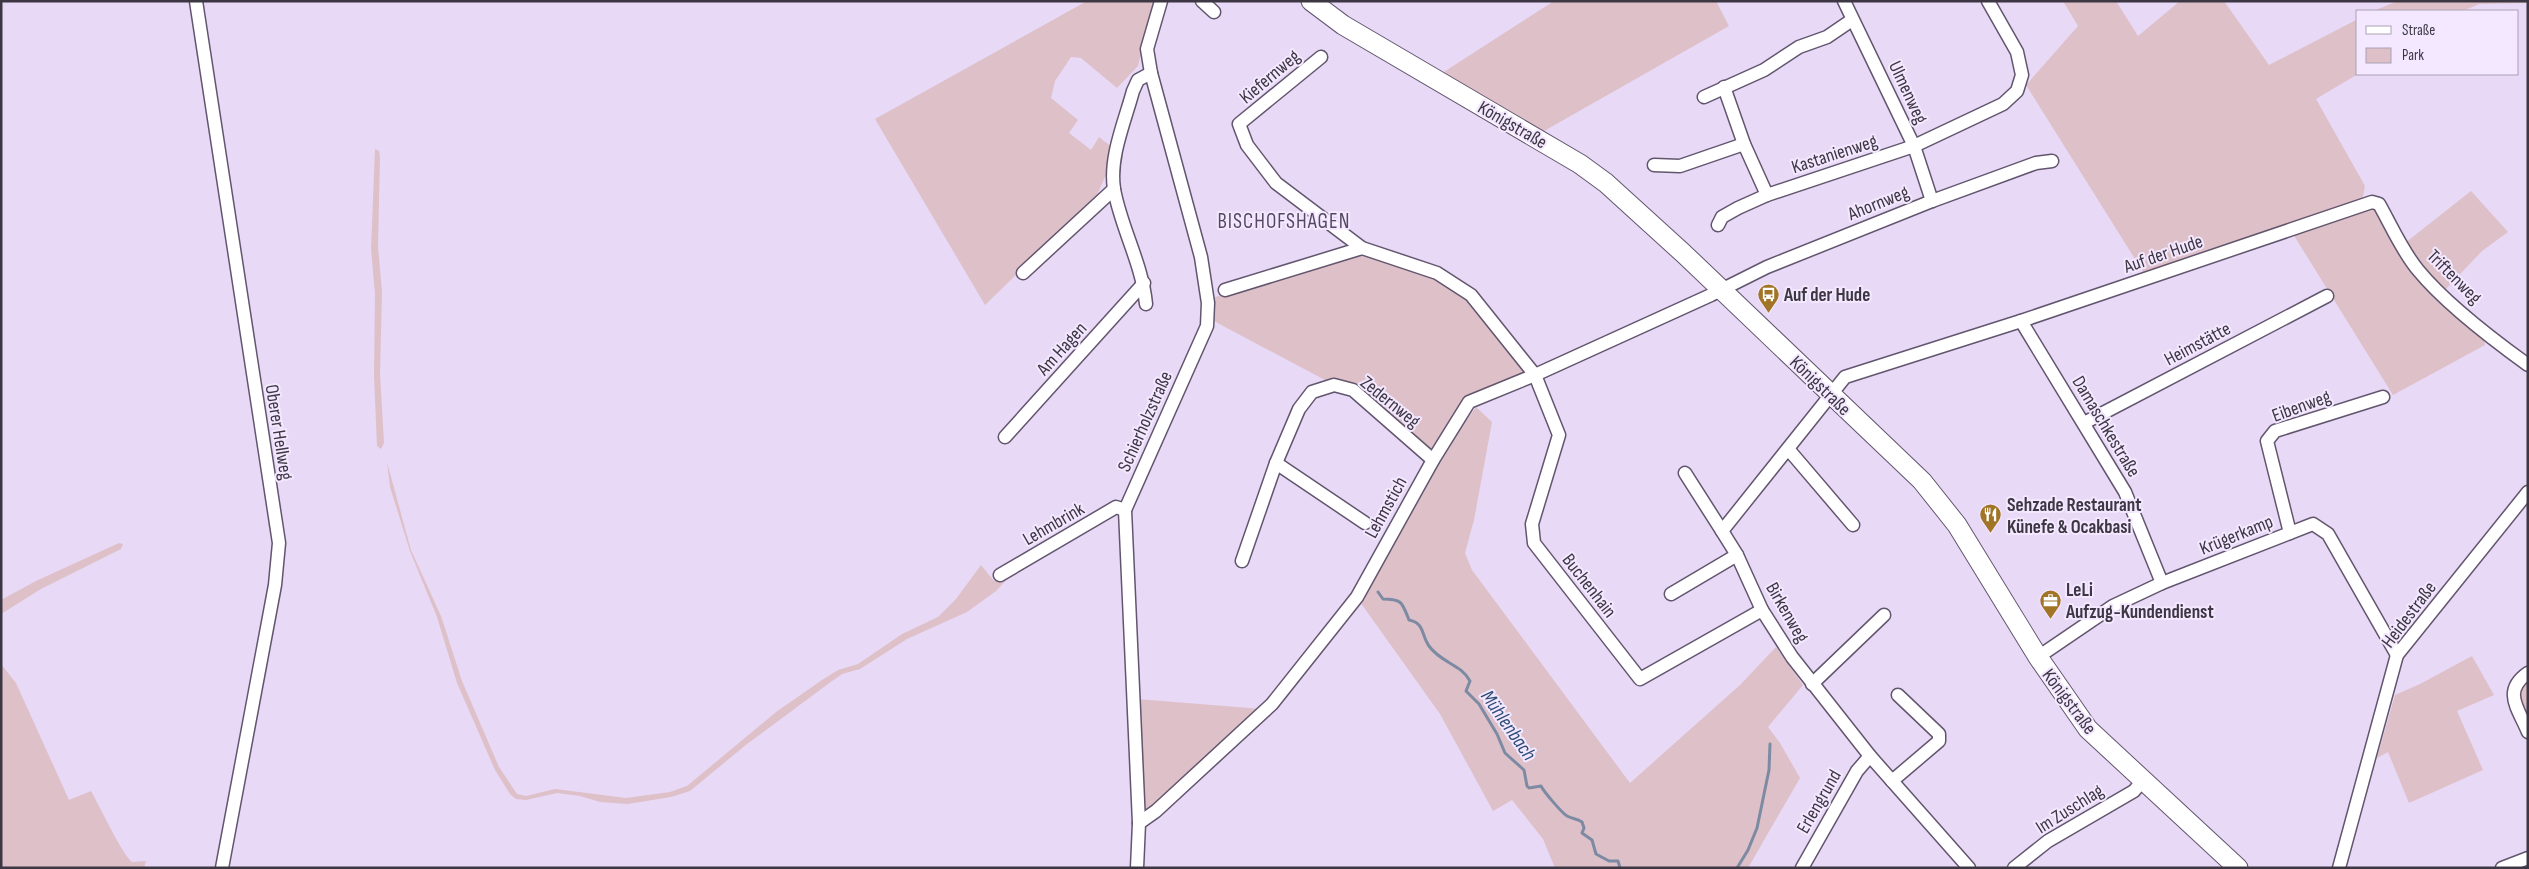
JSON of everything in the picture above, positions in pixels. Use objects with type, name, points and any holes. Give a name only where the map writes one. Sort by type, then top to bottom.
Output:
[{"type":"main road","name":"Königstraße","points":[[1311,1],[1343,25],[1580,164],[1606,182],[1922,481],[1957,525],[2038,657],[2088,729],[2238,868]]},
{"type":"street","name":"Oberer Hellweg","points":[[196,1],[279,543],[275,584],[222,868]]},
{"type":"street","name":"Schierholzstraße","points":[[1137,868],[1139,823],[1125,510],[1207,326],[1208,303],[1201,257],[1151,73],[1147,49],[1161,1]]},
{"type":"street","points":[[1202,1],[1214,12]]},
{"type":"street","name":"Ulmenweg","points":[[1844,1],[1914,146],[1932,201]]},
{"type":"street","name":"Kastanienweg","points":[[1718,225],[1722,217],[1767,195],[1914,146],[2003,104],[2017,91],[2022,74],[2017,52],[1988,1]]},
{"type":"street","points":[[1704,97],[1764,70],[1799,47],[1827,37],[1852,20]]},
{"type":"street","name":"Kiefernweg","points":[[1321,57],[1239,124],[1247,144],[1276,183],[1362,248],[1437,274],[1471,295],[1535,375]]},
{"type":"street","points":[[1146,304],[1144,283],[1114,188],[1114,164],[1133,90],[1138,80],[1151,73]]},
{"type":"street","points":[[1724,88],[1744,144],[1767,195]]},
{"type":"street","points":[[1654,165],[1680,166],[1744,144]]},
{"type":"street","name":"Ahornweg","points":[[1721,290],[1767,267],[1932,201],[2036,163],[2052,160]]},
{"type":"street","points":[[1023,273],[1114,188]]},
{"type":"street","name":"Auf der Hude","points":[[1830,394],[1845,377],[2021,321],[2372,202]]},
{"type":"street","name":"Triftenweg","points":[[2372,202],[2379,204],[2418,270],[2480,327],[2528,364]]},
{"type":"street","points":[[1226,290],[1362,248]]},
{"type":"street","name":"Am Hagen","points":[[1005,437],[1144,283]]},
{"type":"street","name":"Lehmstich","points":[[1139,823],[1156,812],[1258,717],[1291,682],[1357,596],[1433,460],[1469,402],[1535,375],[1721,290]]},
{"type":"street","name":"Heimstätte","points":[[2084,423],[2327,296]]},
{"type":"street","name":"Damaschkestraße","points":[[2021,321],[2125,492],[2162,583]]},
{"type":"street","name":"Buchenhain","points":[[1535,375],[1559,436],[1532,524],[1534,543],[1640,679],[1762,610]]},
{"type":"street","name":"Zedernweg","points":[[1242,561],[1276,463],[1299,409],[1312,392],[1334,385],[1353,390],[1433,460]]},
{"type":"street","points":[[1722,531],[1789,450],[1830,394]]},
{"type":"street","name":"Eibenweg","points":[[2290,533],[2267,441],[2275,431],[2383,397]]},
{"type":"street","points":[[1789,450],[1853,525]]},
{"type":"street","points":[[1276,463],[1365,523]]},
{"type":"street","name":"Birkenweg","points":[[1685,473],[1737,555],[1762,610],[1812,684],[1870,756],[1969,868]]},
{"type":"street","name":"Heidestraße","points":[[2339,868],[2397,655],[2528,492]]},
{"type":"street","name":"Lehmbrink","points":[[1000,574],[1116,507],[1125,510]]},
{"type":"street","name":"Krügerkamp","points":[[2038,657],[2113,606],[2162,583],[2313,524],[2328,534],[2397,655]]},
{"type":"street","points":[[1671,594],[1737,555]]},
{"type":"street","points":[[1812,684],[1884,615]]},
{"type":"street","points":[[2528,674],[2515,684],[2512,693],[2528,732]]},
{"type":"street","points":[[1892,781],[1939,741],[1939,734],[1898,695]]},
{"type":"street","name":"Erlengrund","points":[[1802,868],[1857,771],[1870,756]]},
{"type":"street","name":"Im Zuschlag","points":[[2014,868],[2048,842],[2134,791],[2144,780]]},
{"type":"street","points":[[2502,868],[2528,858]]},
{"type":"green space","points":[[1087,1],[1153,1],[1138,66],[1117,88],[1081,58],[1071,57],[1055,81],[1051,98],[1078,120],[1069,133],[1091,150],[1099,137],[1113,148],[1109,168],[1096,197],[985,305],[875,119]]},
{"type":"green space","points":[[1554,1],[1716,1],[1729,26],[1537,135],[1436,77]]},
{"type":"green space","points":[[2063,1],[2116,1],[2138,36],[2180,1],[2224,1],[2269,65],[2356,20],[2356,75],[2316,99],[2365,186],[2362,201],[2145,275],[2026,85],[2078,26]]},
{"type":"green space","points":[[2398,1],[2528,1],[2528,3],[2479,4],[2465,10],[2376,10]]},
{"type":"green space","points":[[375,149],[379,151],[380,157],[378,246],[382,292],[380,374],[384,443],[381,449],[377,446],[374,375],[375,294],[371,249]]},
{"type":"green space","points":[[2471,191],[2508,232],[2482,251],[2444,291],[2421,267],[2405,243]]},
{"type":"green space","points":[[2368,207],[2377,211],[2405,261],[2482,334],[2485,345],[2393,395],[2293,234]]},
{"type":"green space","points":[[1362,251],[1437,276],[1464,292],[1527,371],[1467,400],[1429,453],[1354,387],[1325,380],[1210,319],[1212,298]]},
{"type":"green space","points":[[1476,407],[1492,422],[1474,520],[1465,553],[1472,570],[1630,783],[1740,685],[1776,647],[1803,685],[1768,727],[1780,743],[1800,778],[1748,868],[1555,868],[1543,839],[1512,800],[1493,811],[1440,714],[1360,602],[1379,571],[1437,461]]},
{"type":"green space","points":[[387,462],[411,550],[441,616],[462,681],[499,767],[517,794],[526,796],[555,789],[626,798],[670,792],[687,786],[776,712],[822,680],[838,670],[858,664],[902,634],[938,617],[956,599],[981,565],[994,581],[1016,570],[996,591],[967,612],[907,639],[860,669],[842,674],[747,744],[690,791],[671,797],[628,804],[600,802],[580,796],[557,793],[526,800],[516,799],[510,794],[495,770],[457,683],[437,617],[410,551],[390,487]]},
{"type":"green space","points":[[119,543],[123,544],[121,549],[41,589],[1,614],[1,600],[36,581]]},
{"type":"green space","points":[[2472,656],[2494,695],[2457,711],[2483,770],[2409,803],[2388,752],[2377,758],[2395,695]]},
{"type":"green space","points":[[1,664],[16,683],[69,800],[91,791],[128,858],[132,862],[146,861],[144,868],[1,868]]},
{"type":"green space","points":[[2528,680],[2528,719],[2517,692]]},
{"type":"green space","points":[[1137,699],[1262,709],[1168,797],[1147,810],[1144,809]]},
{"type":"waterway","name":"Mühlenbach","points":[[1378,592],[1383,599],[1398,601],[1403,605],[1409,620],[1418,624],[1426,642],[1434,652],[1466,675],[1470,681],[1466,691],[1479,704],[1497,734],[1505,753],[1524,770],[1527,786],[1529,788],[1541,786],[1565,814],[1582,822],[1584,828],[1582,833],[1592,840],[1596,854],[1609,861],[1618,861],[1620,868]]},
{"type":"waterway","points":[[1737,868],[1748,850],[1757,828],[1769,770],[1770,744]]},
{"type":"place","name":"Auf der Hude","points":[[1768,313]]},
{"type":"place","name":"Sehzade Restaurant Künefe & Ocakbasi","points":[[1991,534]]},
{"type":"place","name":"LeLi Aufzug-Kundendienst","points":[[2050,619]]},
{"type":"district","name":"BISCHOFSHAGEN","points":[[1284,221]]}]
